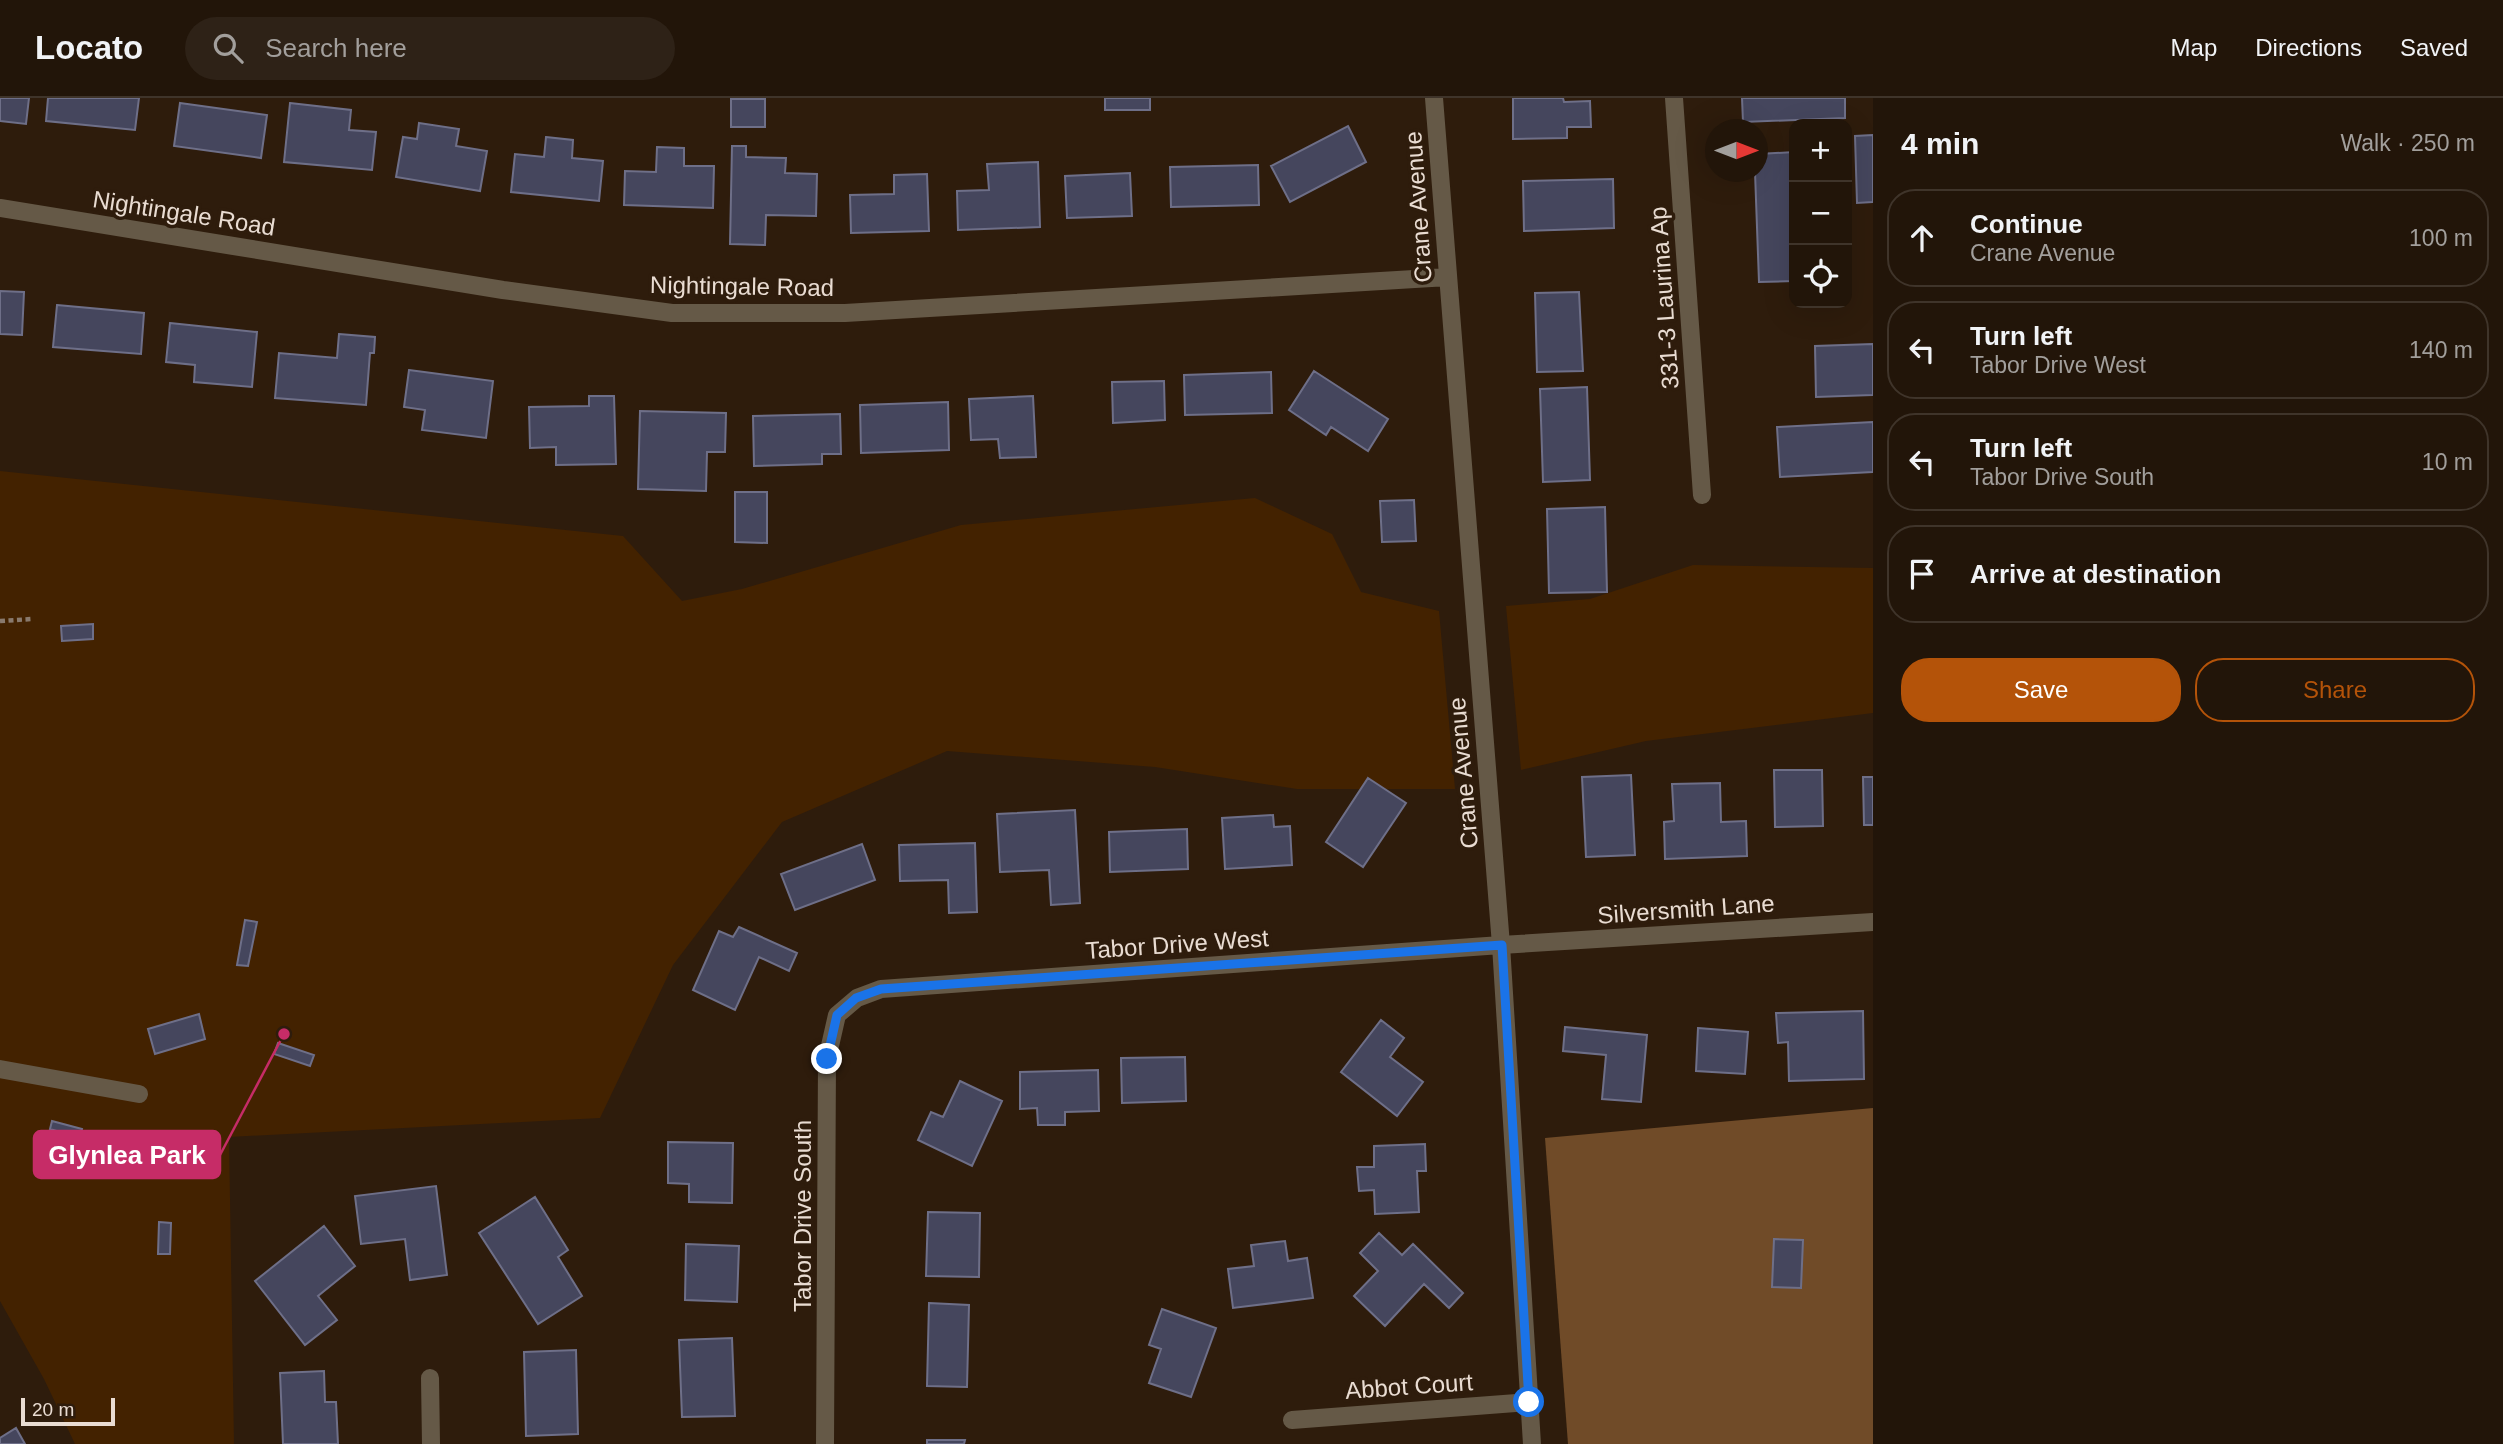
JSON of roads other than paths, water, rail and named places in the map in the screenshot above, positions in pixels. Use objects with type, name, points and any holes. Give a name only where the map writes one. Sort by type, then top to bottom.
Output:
[{"type":"street","name":"Crane Avenue","points":[[1434,98],[1502,945],[1532,1444]]},
{"type":"street","name":"331-3 Laurina Ap","points":[[1674,98],[1702,495]]},
{"type":"street","name":"Nightingale Road","points":[[0,208],[489,288],[672,313],[845,313],[1448,277]]},
{"type":"street","name":"Silversmith Lane","points":[[1502,945],[1873,922]]},
{"type":"street","name":"Tabor Drive West","points":[[856,998],[881,989],[1502,945]]},
{"type":"street","name":"Tabor Drive South","points":[[825,1444],[827,1059],[837,1015],[856,998]]},
{"type":"street","points":[[0,1069],[138,1094]]},
{"type":"street","points":[[430,1378],[431,1444]]},
{"type":"street","name":"Abbot Court","points":[[1292,1420],[1529,1402]]},
{"type":"place","name":"Glynlea Park","points":[[284,1034]]}]
